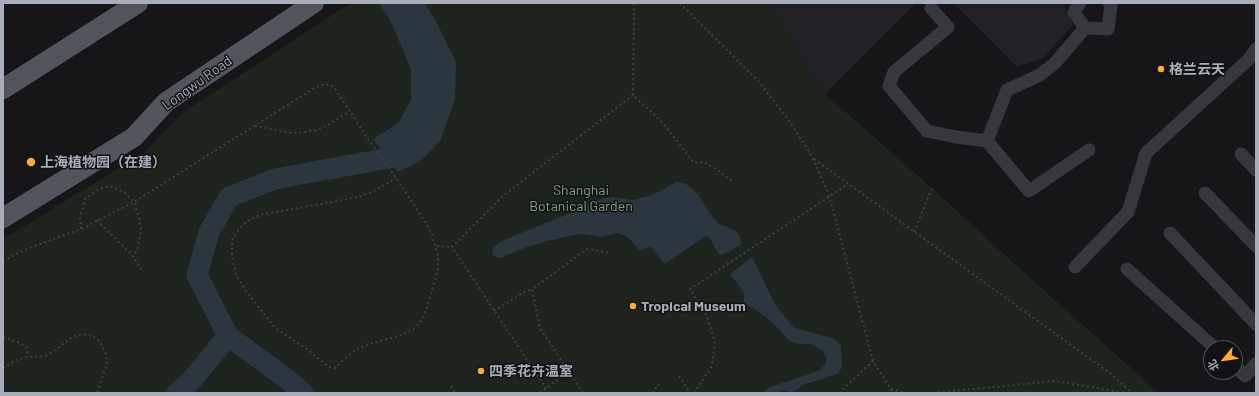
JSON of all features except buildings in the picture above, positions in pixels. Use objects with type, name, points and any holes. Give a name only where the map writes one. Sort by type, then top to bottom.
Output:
[{"type":"main road","points":[[3,89],[138,3]]},
{"type":"main road","name":"Longwu Road","points":[[3,218],[134,137],[166,102],[314,3]]},
{"type":"street","points":[[1080,3],[1074,12],[1085,28]]},
{"type":"street","points":[[1085,28],[1108,29],[1112,5],[1109,3]]},
{"type":"street","points":[[931,8],[948,27],[894,72],[889,86],[927,131],[956,138],[987,141],[1029,192],[1089,150]]},
{"type":"street","points":[[987,141],[1007,90],[1040,75],[1055,63],[1085,28]]},
{"type":"street","points":[[1075,267],[1128,212],[1146,153],[1248,60],[1256,49]]},
{"type":"street","points":[[1241,154],[1256,170]]},
{"type":"street","points":[[1205,193],[1256,246]]},
{"type":"street","points":[[1170,233],[1256,324]]},
{"type":"street","points":[[1127,269],[1206,340]]},
{"type":"street","points":[[1243,374],[1245,376],[1256,364]]},
{"type":"path","points":[[634,3],[633,95],[662,122],[694,163],[704,162],[732,181]]},
{"type":"path","points":[[680,3],[759,82],[788,119],[813,158],[829,195],[873,361],[893,393]]},
{"type":"path","points":[[3,261],[24,250],[81,229],[134,202],[254,125],[316,87],[326,84],[334,87],[366,136],[394,175],[396,178],[423,219],[432,234],[438,256],[438,269],[427,308],[422,320],[416,328],[402,335],[365,345],[351,353],[335,368],[329,367],[308,350],[275,328],[245,290],[236,275],[232,257],[232,240],[240,228],[248,221],[259,216],[314,204],[337,202],[359,197],[374,191],[396,178]]},
{"type":"path","points":[[436,246],[452,247],[503,196],[633,95]]},
{"type":"path","points":[[254,125],[292,133],[304,132],[316,130],[328,125],[350,111]]},
{"type":"path","points":[[813,158],[1111,374],[1132,393]]},
{"type":"path","points":[[694,393],[712,366],[715,343],[707,316],[690,289],[829,195],[848,184]]},
{"type":"path","points":[[81,229],[80,218],[84,199],[97,190],[110,186],[124,192],[134,202],[141,230],[137,252],[132,255]]},
{"type":"path","points":[[914,232],[932,188]]},
{"type":"path","points":[[97,220],[132,255],[143,272]]},
{"type":"path","points":[[452,247],[549,393]]},
{"type":"path","points":[[494,311],[522,293],[532,289],[587,248],[610,253]]},
{"type":"path","points":[[532,289],[540,328],[583,393]]},
{"type":"path","points":[[3,368],[16,360],[28,357],[45,356],[72,337],[82,334],[93,336],[100,342],[106,354],[106,364],[97,393]]},
{"type":"path","points":[[3,337],[21,343],[27,348],[28,357]]},
{"type":"path","points":[[839,393],[873,361]]},
{"type":"path","points":[[540,393],[569,371]]},
{"type":"path","points":[[678,376],[690,393]]},
{"type":"path","points":[[934,393],[1055,382],[1126,393]]},
{"type":"path","points":[[652,393],[659,384]]},
{"type":"path","points":[[450,386],[455,393]]},
{"type":"path","points":[[891,389],[907,393]]},
{"type":"shaded area","points":[[379,3],[425,3],[435,19],[456,62],[455,100],[440,141],[421,161],[398,172],[373,139],[398,123],[411,100],[411,69],[391,22]]},
{"type":"shaded area","points":[[769,3],[916,3],[825,94]]},
{"type":"shaded area","points":[[954,3],[1063,3],[1073,25],[1042,59],[1017,67]]},
{"type":"shaded area","points":[[676,182],[685,183],[699,195],[708,211],[718,223],[736,231],[742,242],[739,246],[722,255],[719,254],[707,236],[668,262],[664,263],[650,246],[643,250],[639,250],[628,237],[618,233],[602,237],[581,234],[544,242],[500,258],[495,257],[492,253],[493,248],[497,244],[575,211],[592,201],[615,197],[632,200],[652,195]]},
{"type":"shaded area","points":[[752,257],[775,304],[794,328],[833,338],[841,345],[842,367],[838,374],[803,385],[793,392],[781,390],[778,393],[763,393],[768,388],[818,371],[824,366],[827,359],[823,351],[811,344],[799,344],[789,341],[766,317],[744,303],[744,293],[730,274]]},
{"type":"green space","name":"Shanghai Botanical Garden","points":[[351,3],[769,3],[825,94],[932,188],[1159,393],[3,393],[3,239],[144,153],[182,113]]},
{"type":"waterway","points":[[303,393],[287,379],[228,336],[197,275],[209,232],[229,197],[275,179],[394,157],[407,141]]},
{"type":"waterway","points":[[177,393],[191,381],[228,336]]},
{"type":"place","name":"格兰云天","points":[[1161,69]]},
{"type":"place","name":"上海植物园（在建）","points":[[31,162]]},
{"type":"place","name":"Tropical Museum","points":[[633,306]]},
{"type":"place","name":"四季花卉温室","points":[[481,371]]}]
